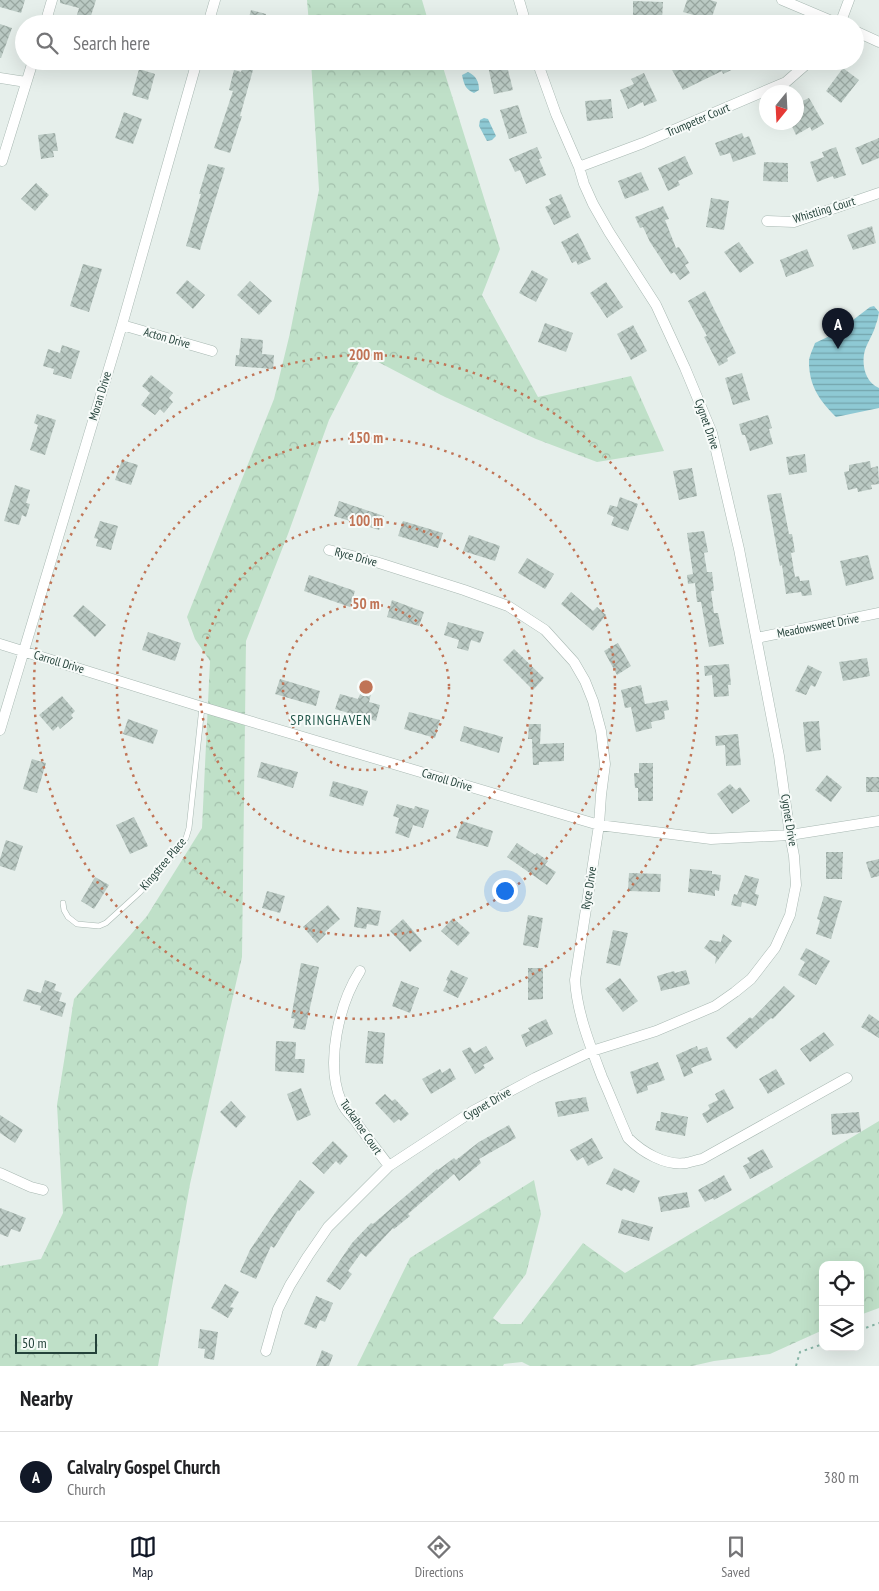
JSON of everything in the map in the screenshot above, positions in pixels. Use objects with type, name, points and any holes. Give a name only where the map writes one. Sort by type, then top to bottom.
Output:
[{"type":"street","points":[[48,15],[52,0]]},
{"type":"street","points":[[211,15],[215,0]]},
{"type":"street","points":[[519,0],[523,15]]},
{"type":"street","points":[[782,0],[818,15]]},
{"type":"street","points":[[843,15],[849,0]]},
{"type":"street","points":[[864,35],[879,42]]},
{"type":"street","points":[[2,161],[30,70]]},
{"type":"street","name":"Moran Drive","points":[[0,730],[122,325],[194,70]]},
{"type":"street","name":"Cygnet Drive","points":[[266,1351],[278,1309],[308,1256],[328,1227],[389,1166],[489,1101],[535,1078],[592,1051],[656,1031],[715,1006],[751,978],[775,948],[790,916],[796,885],[794,856],[779,756],[757,638],[712,434],[685,368],[656,306],[593,204],[540,70]]},
{"type":"street","name":"Trumpeter Court","points":[[579,167],[643,143],[786,82],[800,70]]},
{"type":"street","points":[[0,78],[26,82]]},
{"type":"street","name":"Whistling Court","points":[[767,220],[794,222],[879,193]]},
{"type":"street","name":"Acton Drive","points":[[122,325],[212,351]]},
{"type":"street","name":"Ryce Drive","points":[[329,550],[384,564],[508,606],[545,630],[574,662],[585,681],[593,701],[601,731],[605,764],[600,825],[574,980],[578,1006],[592,1051],[628,1138],[635,1146],[665,1161],[684,1163],[702,1159],[846,1078]]},
{"type":"street","name":"Meadowsweet Drive","points":[[757,638],[879,613]]},
{"type":"street","name":"Carroll Drive","points":[[0,644],[202,707],[600,825],[711,839],[790,835],[879,820]]},
{"type":"street","name":"Tuckahoe Court","points":[[360,971],[352,984],[343,1006],[336,1046],[334,1074],[341,1103],[389,1166]]},
{"type":"street","points":[[0,1173],[43,1190]]},
{"type":"lane","name":"Kingstree Place","points":[[63,903],[68,917],[77,924],[99,926],[139,893],[184,842],[189,828],[202,707]]},
{"type":"path","points":[[864,1329],[879,1323]]},
{"type":"path","points":[[796,1366],[800,1352],[819,1345]]},
{"type":"green space","points":[[307,0],[422,0],[426,15],[308,15]]},
{"type":"green space","points":[[312,70],[444,70],[500,249],[482,295],[538,397],[631,376],[664,451],[597,462],[536,439],[441,395],[363,354],[329,420],[288,534],[246,641],[242,957],[190,1184],[158,1366],[0,1366],[0,1266],[41,1259],[63,1213],[57,1105],[74,999],[147,916],[202,828],[210,661],[195,639],[187,617],[274,399],[290,333],[319,190]]},
{"type":"green space","points":[[879,1121],[879,1308],[864,1314],[864,1261],[819,1261],[819,1332],[770,1354],[714,1361],[692,1366],[530,1366],[522,1362],[504,1364],[503,1366],[357,1366],[410,1258],[534,1180],[541,1214],[526,1274],[493,1318],[501,1324],[521,1324],[583,1243],[625,1273]]},
{"type":"water","points":[[468,72],[475,77],[478,84],[479,90],[474,93],[467,88],[463,81],[462,75]]},
{"type":"water","points":[[488,119],[496,136],[492,140],[487,141],[479,126],[480,120]]},
{"type":"water","points":[[874,306],[879,312],[874,331],[865,350],[864,367],[870,382],[879,388],[879,408],[836,417],[820,399],[813,386],[809,362],[810,355],[815,343],[836,333],[870,307]]},
{"type":"building","points":[[0,0],[25,0],[21,13],[0,7]]},
{"type":"building","points":[[60,0],[96,0],[91,15],[77,15],[79,8],[60,3]]},
{"type":"building","points":[[687,0],[710,0],[717,2],[713,15],[694,15],[683,12]]},
{"type":"building","points":[[633,1],[663,2],[662,15],[633,15]]},
{"type":"building","points":[[251,10],[266,14],[266,15],[250,15]]},
{"type":"building","points":[[0,24],[12,28],[1,58],[0,58]]},
{"type":"building","points":[[139,70],[155,74],[148,100],[132,95]]},
{"type":"building","points":[[234,70],[241,72],[242,70],[253,70],[240,116],[242,116],[230,153],[214,148],[233,91],[229,90]]},
{"type":"building","points":[[489,70],[508,70],[513,90],[494,94]]},
{"type":"building","points":[[672,70],[731,70],[723,74],[722,71],[683,90]]},
{"type":"building","points":[[842,70],[846,70],[859,80],[841,103],[826,91]]},
{"type":"building","points":[[644,73],[657,101],[644,106],[643,102],[628,109],[620,90],[634,84],[631,79]]},
{"type":"building","points":[[809,98],[824,124],[812,131],[810,127],[796,135],[794,130],[804,130],[804,100]]},
{"type":"building","points":[[611,99],[613,118],[587,121],[585,101]]},
{"type":"building","points":[[518,105],[527,133],[509,139],[500,110]]},
{"type":"building","points":[[124,112],[142,119],[133,144],[115,138]]},
{"type":"building","points":[[55,133],[58,151],[53,151],[54,157],[41,159],[38,135]]},
{"type":"building","points":[[742,133],[744,138],[749,136],[756,154],[733,162],[730,153],[720,156],[715,143]]},
{"type":"building","points":[[879,138],[879,158],[862,165],[855,148]]},
{"type":"building","points":[[537,147],[542,158],[539,159],[546,175],[526,184],[520,170],[515,172],[509,159]]},
{"type":"building","points":[[836,147],[846,175],[834,179],[833,176],[817,182],[810,162],[824,157],[822,152]]},
{"type":"building","points":[[685,156],[693,174],[678,181],[680,185],[668,191],[658,168]]},
{"type":"building","points":[[764,162],[788,163],[788,182],[763,181]]},
{"type":"building","points":[[208,164],[225,168],[200,250],[186,246]]},
{"type":"building","points":[[641,172],[649,190],[625,199],[618,181]]},
{"type":"building","points":[[36,183],[49,195],[35,211],[21,199]]},
{"type":"building","points":[[561,194],[571,217],[554,225],[545,207],[551,204],[549,199]]},
{"type":"building","points":[[711,198],[729,201],[724,230],[706,227]]},
{"type":"building","points":[[663,206],[669,219],[665,220],[676,248],[679,247],[689,263],[685,265],[690,273],[680,280],[674,272],[671,274],[650,242],[643,227],[640,228],[635,217]]},
{"type":"building","points":[[872,226],[876,243],[853,250],[847,235]]},
{"type":"building","points":[[578,233],[591,259],[578,265],[576,261],[572,263],[561,242]]},
{"type":"building","points":[[739,242],[754,263],[740,273],[724,252]]},
{"type":"building","points":[[807,249],[814,266],[786,277],[780,260]]},
{"type":"building","points":[[83,264],[102,269],[89,312],[70,306]]},
{"type":"building","points":[[532,270],[548,279],[536,302],[519,293]]},
{"type":"building","points":[[187,280],[205,295],[193,309],[176,293]]},
{"type":"building","points":[[250,281],[272,301],[259,315],[237,295]]},
{"type":"building","points":[[606,282],[623,307],[607,318],[590,293]]},
{"type":"building","points":[[705,291],[736,353],[719,366],[704,337],[707,336],[688,301]]},
{"type":"building","points":[[545,323],[573,333],[566,352],[538,342]]},
{"type":"building","points":[[633,325],[647,351],[631,360],[617,334]]},
{"type":"building","points":[[241,338],[263,340],[262,354],[274,355],[273,369],[235,366],[236,355],[239,355]]},
{"type":"building","points":[[62,345],[80,351],[71,379],[53,374],[54,369],[43,366],[48,349],[60,353]]},
{"type":"building","points":[[742,373],[750,400],[733,405],[725,378]]},
{"type":"building","points":[[151,375],[173,393],[169,398],[173,402],[164,413],[160,409],[155,415],[141,405],[150,393],[142,386]]},
{"type":"building","points":[[37,414],[56,420],[45,455],[30,450],[38,425],[34,423]]},
{"type":"building","points":[[768,415],[772,428],[769,429],[773,444],[750,451],[739,424]]},
{"type":"building","points":[[805,454],[807,472],[789,475],[786,457]]},
{"type":"building","points":[[122,460],[138,465],[131,485],[115,480]]},
{"type":"building","points":[[870,461],[871,468],[878,466],[879,484],[871,485],[872,489],[858,492],[857,488],[848,490],[844,472],[849,471],[849,465]]},
{"type":"building","points":[[692,468],[697,496],[679,500],[673,471]]},
{"type":"building","points":[[15,485],[30,490],[26,503],[30,504],[26,517],[22,515],[19,525],[4,521]]},
{"type":"building","points":[[781,493],[789,534],[792,534],[795,552],[791,553],[795,577],[799,576],[800,581],[809,580],[812,595],[802,596],[801,592],[786,594],[782,565],[780,566],[767,495]]},
{"type":"building","points":[[620,497],[638,504],[628,531],[611,525],[614,517],[607,514],[610,505],[617,507]]},
{"type":"building","points":[[339,501],[384,516],[379,530],[334,516]]},
{"type":"building","points":[[100,521],[118,526],[111,550],[96,546],[98,539],[94,538]]},
{"type":"building","points":[[403,521],[443,533],[438,548],[398,536]]},
{"type":"building","points":[[704,531],[708,552],[704,553],[707,572],[712,572],[714,591],[711,591],[714,613],[718,613],[724,644],[709,647],[701,602],[697,602],[695,583],[688,584],[687,575],[693,574],[687,533]]},
{"type":"building","points":[[469,535],[500,546],[495,561],[463,551]]},
{"type":"building","points":[[868,555],[874,579],[846,586],[840,561]]},
{"type":"building","points":[[527,558],[554,574],[545,589],[518,573]]},
{"type":"building","points":[[309,575],[355,591],[350,607],[304,591]]},
{"type":"building","points":[[571,592],[593,611],[597,607],[606,615],[593,631],[561,604]]},
{"type":"building","points":[[392,600],[424,612],[419,626],[387,617]]},
{"type":"building","points":[[83,605],[106,625],[95,637],[73,616]]},
{"type":"building","points":[[448,622],[484,632],[480,643],[471,640],[468,651],[457,648],[459,640],[444,635]]},
{"type":"building","points":[[148,632],[181,643],[175,661],[142,650]]},
{"type":"building","points":[[618,643],[631,666],[617,675],[604,651]]},
{"type":"building","points":[[514,649],[544,678],[533,690],[503,660]]},
{"type":"building","points":[[867,658],[870,676],[843,681],[839,662]]},
{"type":"building","points":[[729,664],[731,685],[728,685],[729,696],[714,697],[712,675],[705,676],[704,666]]},
{"type":"building","points":[[808,665],[822,672],[815,687],[811,685],[806,695],[795,691]]},
{"type":"building","points":[[280,679],[320,691],[316,706],[275,694]]},
{"type":"building","points":[[641,685],[645,704],[667,700],[669,710],[664,711],[665,719],[651,722],[652,728],[636,732],[631,707],[625,708],[621,690]]},
{"type":"building","points":[[361,692],[371,694],[369,702],[380,705],[376,721],[335,709],[340,694],[358,699]]},
{"type":"building","points":[[62,696],[75,711],[71,715],[73,718],[60,729],[58,726],[53,731],[39,715]]},
{"type":"building","points":[[409,712],[440,720],[435,738],[404,729]]},
{"type":"building","points":[[128,719],[158,730],[153,744],[123,734]]},
{"type":"building","points":[[819,721],[821,750],[806,752],[803,722]]},
{"type":"building","points":[[529,724],[541,724],[540,744],[564,743],[564,761],[539,762],[539,765],[533,765],[532,739],[528,739]]},
{"type":"building","points":[[464,726],[503,737],[499,753],[460,741]]},
{"type":"building","points":[[738,734],[741,765],[726,766],[725,745],[716,746],[715,736]]},
{"type":"building","points":[[32,759],[46,763],[37,793],[23,789]]},
{"type":"building","points":[[261,762],[298,772],[293,788],[257,777]]},
{"type":"building","points":[[639,763],[653,763],[653,801],[638,801],[638,788],[635,788],[634,773],[639,773]]},
{"type":"building","points":[[827,775],[842,787],[831,802],[815,790]]},
{"type":"building","points":[[866,777],[879,777],[879,792],[866,792]]},
{"type":"building","points":[[333,781],[368,791],[363,806],[329,796]]},
{"type":"building","points":[[730,784],[736,790],[740,787],[750,801],[732,814],[717,794]]},
{"type":"building","points":[[397,804],[414,809],[415,806],[429,810],[423,828],[413,825],[409,838],[395,833],[399,818],[393,816]]},
{"type":"building","points":[[134,817],[148,846],[130,854],[116,825]]},
{"type":"building","points":[[462,821],[493,831],[488,847],[456,838]]},
{"type":"building","points":[[6,840],[23,846],[15,871],[0,866],[0,859]]},
{"type":"building","points":[[517,843],[548,861],[545,865],[556,872],[547,885],[507,857]]},
{"type":"building","points":[[826,852],[843,852],[842,879],[826,879]]},
{"type":"building","points":[[879,859],[879,876],[871,878],[866,862]]},
{"type":"building","points":[[690,869],[712,871],[712,874],[721,875],[719,891],[715,890],[715,896],[688,892]]},
{"type":"building","points":[[629,873],[661,874],[660,892],[628,891]]},
{"type":"building","points":[[745,875],[759,879],[755,894],[759,895],[756,906],[742,902],[741,907],[731,905],[734,894],[737,895]]},
{"type":"building","points":[[95,877],[109,885],[94,909],[81,901]]},
{"type":"building","points":[[267,891],[285,896],[280,913],[262,908]]},
{"type":"building","points":[[824,896],[842,901],[831,939],[816,934],[820,920],[817,919]]},
{"type":"building","points":[[328,905],[340,919],[325,932],[326,934],[317,943],[303,927]]},
{"type":"building","points":[[357,907],[381,911],[378,926],[367,924],[366,929],[354,927]]},
{"type":"building","points":[[528,915],[543,918],[538,948],[523,945]]},
{"type":"building","points":[[453,918],[470,933],[458,946],[441,931]]},
{"type":"building","points":[[403,919],[422,941],[410,952],[390,931]]},
{"type":"building","points":[[613,930],[628,933],[620,966],[606,963]]},
{"type":"building","points":[[723,934],[732,941],[715,964],[716,957],[704,948],[710,940],[721,942]]},
{"type":"building","points":[[806,948],[830,961],[816,985],[798,975],[805,962],[800,959]]},
{"type":"building","points":[[301,963],[319,967],[305,1030],[293,1028],[295,1019],[291,1018]]},
{"type":"building","points":[[528,968],[543,968],[543,999],[528,1000]]},
{"type":"building","points":[[451,970],[468,978],[458,998],[443,991]]},
{"type":"building","points":[[686,970],[690,984],[661,991],[657,976]]},
{"type":"building","points":[[620,978],[638,1001],[623,1012],[605,989]]},
{"type":"building","points":[[45,980],[56,984],[54,990],[62,993],[59,1001],[66,1003],[62,1017],[40,1010],[41,1006],[23,1001],[27,989],[41,993]]},
{"type":"building","points":[[401,981],[419,988],[410,1013],[392,1006]]},
{"type":"building","points":[[784,986],[795,996],[773,1019],[771,1018],[736,1049],[726,1038],[750,1017],[752,1019]]},
{"type":"building","points":[[869,1014],[879,1021],[879,1038],[861,1027]]},
{"type":"building","points":[[546,1019],[553,1034],[526,1047],[521,1035],[530,1031],[528,1028]]},
{"type":"building","points":[[368,1031],[385,1033],[383,1064],[365,1063]]},
{"type":"building","points":[[824,1032],[834,1045],[810,1062],[800,1049]]},
{"type":"building","points":[[276,1041],[296,1042],[295,1059],[305,1059],[304,1073],[275,1071]]},
{"type":"building","points":[[486,1046],[494,1059],[483,1065],[485,1068],[475,1074],[462,1051],[470,1047],[474,1053]]},
{"type":"building","points":[[697,1046],[698,1050],[707,1047],[712,1060],[691,1068],[693,1073],[684,1077],[676,1055]]},
{"type":"building","points":[[658,1062],[665,1080],[647,1086],[648,1090],[637,1094],[630,1072]]},
{"type":"building","points":[[450,1068],[456,1079],[431,1094],[422,1079],[440,1069],[442,1073]]},
{"type":"building","points":[[776,1069],[785,1084],[768,1094],[759,1079]]},
{"type":"building","points":[[301,1088],[311,1115],[297,1121],[287,1094]]},
{"type":"building","points":[[724,1089],[734,1108],[707,1123],[702,1114],[710,1109],[708,1105],[718,1100],[715,1094]]},
{"type":"building","points":[[385,1094],[392,1101],[395,1099],[409,1114],[401,1121],[399,1119],[394,1123],[375,1103]]},
{"type":"building","points":[[586,1097],[589,1111],[558,1117],[555,1102]]},
{"type":"building","points":[[231,1101],[246,1117],[236,1128],[220,1112]]},
{"type":"building","points":[[661,1112],[688,1117],[685,1136],[655,1130],[657,1121],[660,1121]]},
{"type":"building","points":[[859,1112],[861,1132],[832,1135],[831,1114]]},
{"type":"building","points":[[0,1115],[23,1130],[15,1143],[0,1133]]},
{"type":"building","points":[[509,1125],[516,1138],[479,1159],[481,1163],[459,1181],[454,1174],[408,1214],[410,1216],[393,1228],[366,1257],[361,1253],[348,1271],[352,1274],[340,1290],[326,1281],[352,1243],[371,1223],[373,1224],[437,1169],[454,1158],[456,1160],[479,1142]]},
{"type":"building","points":[[592,1138],[603,1158],[588,1166],[583,1157],[577,1161],[570,1150]]},
{"type":"building","points":[[333,1141],[348,1156],[340,1165],[336,1161],[324,1174],[312,1163]]},
{"type":"building","points":[[763,1149],[773,1167],[750,1179],[743,1166],[750,1162],[747,1158]]},
{"type":"building","points":[[614,1168],[640,1181],[634,1193],[624,1188],[622,1191],[606,1184]]},
{"type":"building","points":[[724,1175],[732,1190],[714,1200],[713,1198],[705,1202],[698,1190]]},
{"type":"building","points":[[300,1180],[315,1192],[298,1210],[274,1248],[271,1246],[256,1279],[240,1272],[250,1250]]},
{"type":"building","points":[[687,1192],[690,1207],[661,1212],[658,1197]]},
{"type":"building","points":[[0,1208],[26,1218],[20,1232],[11,1229],[8,1237],[0,1234]]},
{"type":"building","points":[[622,1219],[653,1227],[649,1241],[618,1233]]},
{"type":"building","points":[[225,1284],[239,1292],[230,1307],[234,1308],[228,1318],[211,1308]]},
{"type":"building","points":[[316,1296],[333,1303],[325,1322],[320,1320],[316,1329],[304,1324]]},
{"type":"building","points":[[200,1329],[218,1332],[214,1360],[204,1358],[205,1349],[198,1348]]},
{"type":"building","points":[[322,1350],[333,1355],[329,1366],[316,1366]]},
{"type":"place","name":"Calvalry Gospel Church","points":[[838,349]]},
{"type":"district","name":"SPRINGHAVEN","points":[[331,720]]}]
